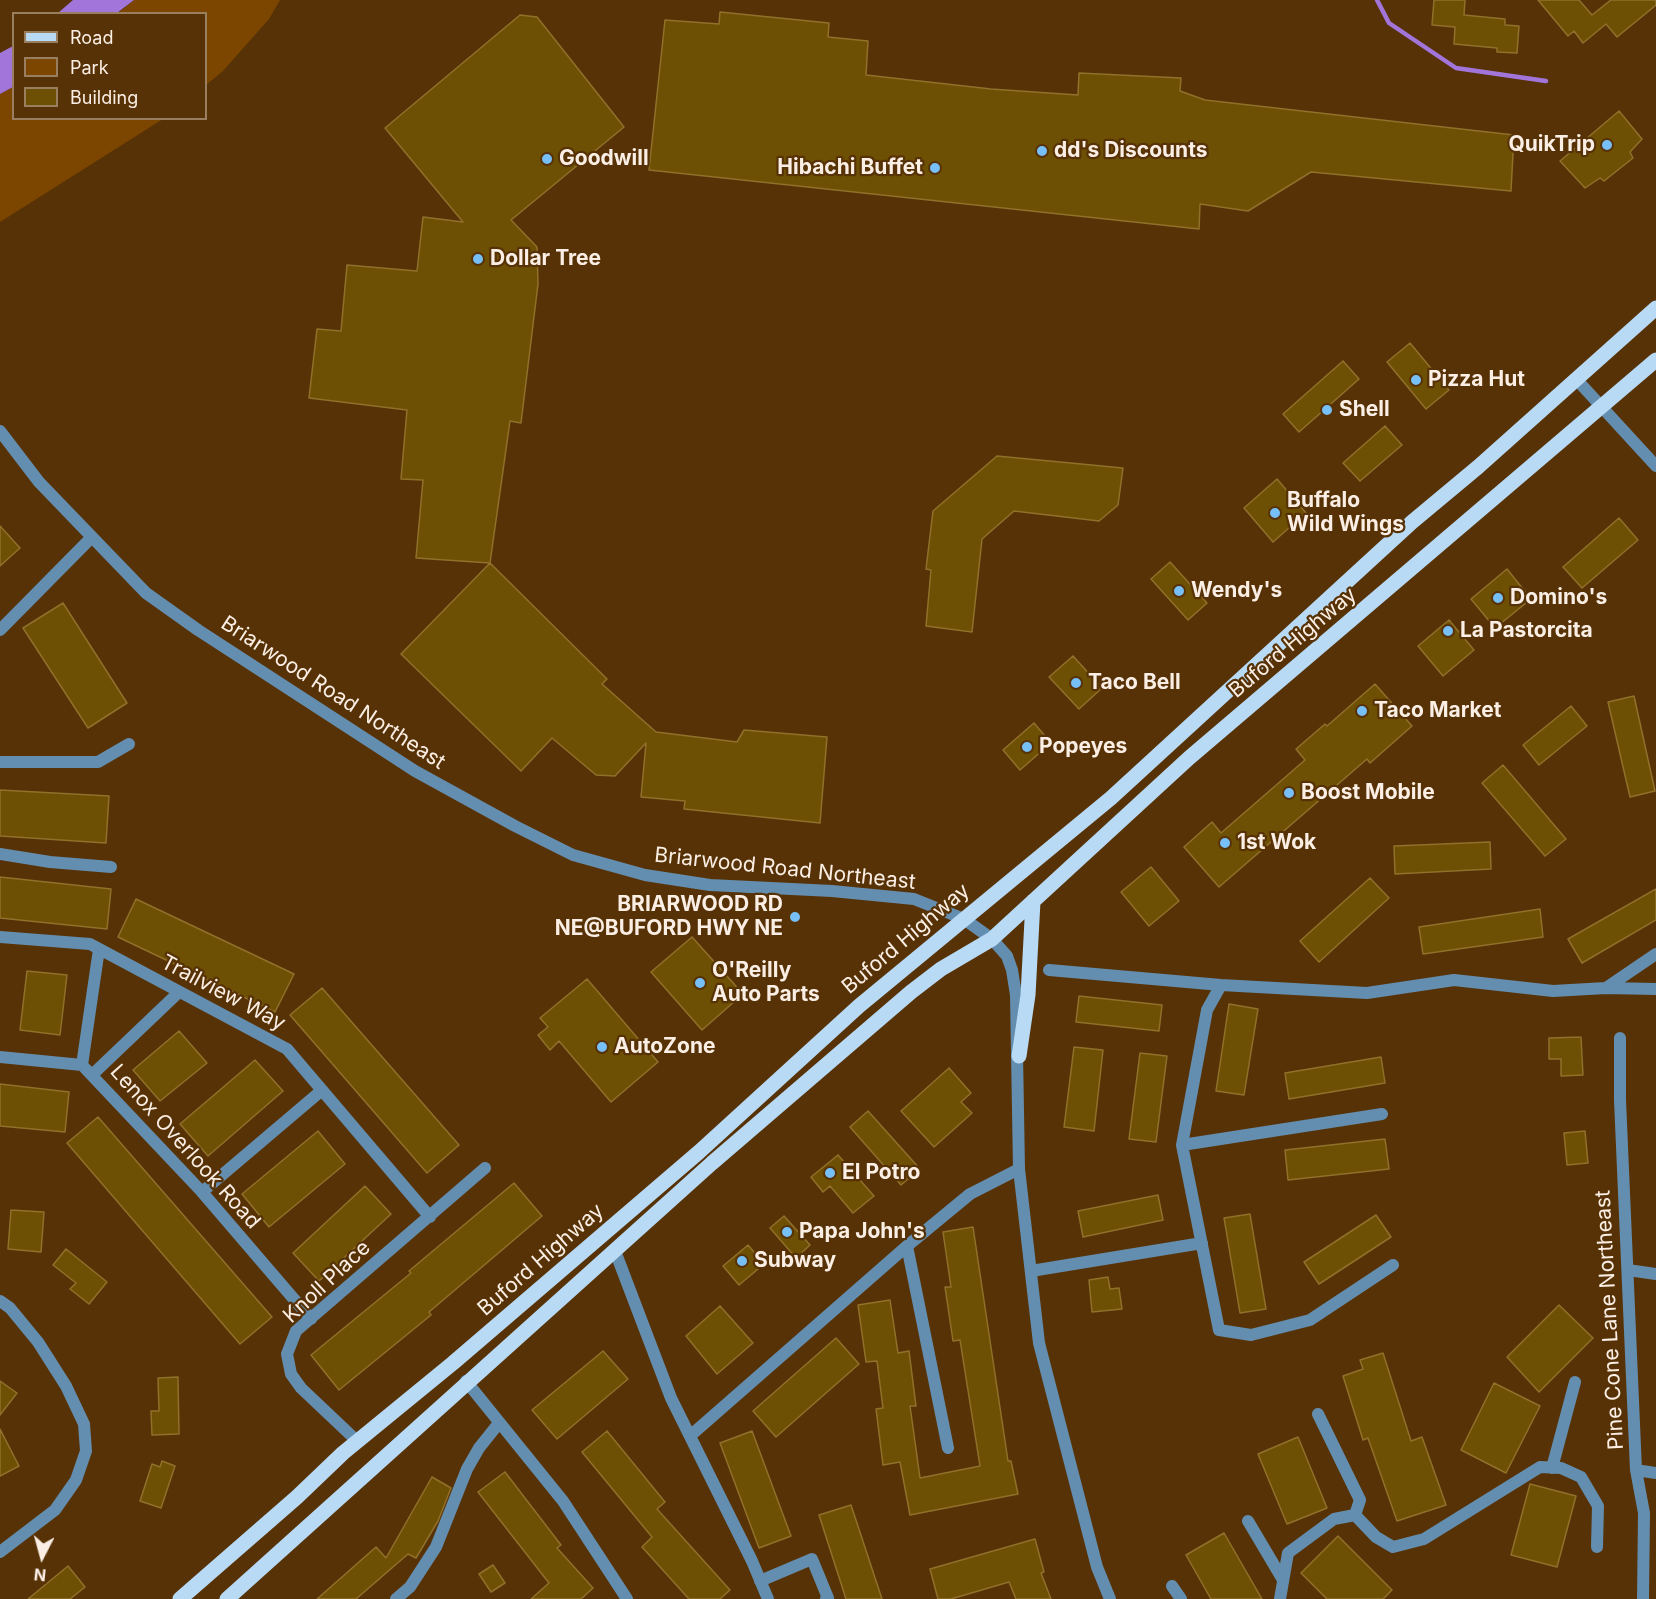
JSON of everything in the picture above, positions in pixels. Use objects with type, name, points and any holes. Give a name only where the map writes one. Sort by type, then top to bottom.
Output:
[{"type":"main road","name":"Buford Highway","points":[[180,1599],[357,1441],[574,1260],[699,1152],[859,1006],[1111,798],[1406,528],[1577,380],[1656,308]]},
{"type":"main road","name":"Buford Highway","points":[[227,1599],[466,1381],[712,1163],[911,992],[941,969],[992,939],[1189,758],[1320,645],[1384,595],[1437,545],[1656,360]]},
{"type":"main road","points":[[1019,1056],[1028,995],[1033,901]]},
{"type":"street","points":[[1577,380],[1656,466]]},
{"type":"street","name":"Briarwood Road Northeast","points":[[0,431],[39,482],[146,593],[208,637],[415,771],[573,855],[645,875],[710,885],[832,891],[914,899],[964,919],[992,939],[1007,956],[1012,970],[1019,1056],[1019,1169],[1039,1343],[1095,1556],[1110,1599]]},
{"type":"street","points":[[0,630],[91,538]]},
{"type":"street","points":[[0,762],[98,762],[129,744]]},
{"type":"street","points":[[0,854],[50,862],[111,867]]},
{"type":"street","name":"Trailview Way","points":[[0,937],[90,944],[287,1049],[430,1216]]},
{"type":"street","points":[[82,1065],[99,949]]},
{"type":"street","points":[[1606,988],[1656,954]]},
{"type":"street","points":[[1049,970],[1221,985],[1367,993],[1454,980],[1552,991],[1606,988],[1656,989]]},
{"type":"street","points":[[1221,985],[1207,1010],[1182,1145],[1219,1330],[1251,1335],[1311,1320],[1393,1265]]},
{"type":"street","points":[[93,1074],[179,992]]},
{"type":"street","name":"Pine Cone Lane Northeast","points":[[1620,1038],[1620,1100],[1636,1470],[1644,1513],[1642,1599]]},
{"type":"street","name":"Lenox Overlook Road","points":[[0,1057],[82,1065],[93,1074],[202,1192],[310,1319]]},
{"type":"street","points":[[202,1192],[321,1091]]},
{"type":"street","points":[[1182,1145],[1382,1114]]},
{"type":"street","name":"Knoll Place","points":[[357,1441],[301,1388],[291,1374],[287,1354],[296,1331],[485,1168]]},
{"type":"street","points":[[690,1436],[907,1246],[970,1194],[1019,1169]]},
{"type":"street","points":[[1031,1271],[1202,1244]]},
{"type":"street","points":[[907,1246],[948,1448]]},
{"type":"street","points":[[615,1251],[671,1398],[768,1599]]},
{"type":"street","points":[[1628,1270],[1656,1274]]},
{"type":"street","points":[[0,1301],[10,1308],[38,1342],[66,1386],[84,1424],[86,1451],[76,1480],[55,1510],[0,1552]]},
{"type":"street","points":[[466,1381],[563,1501],[627,1599]]},
{"type":"street","points":[[1552,1468],[1575,1383]]},
{"type":"street","points":[[1318,1414],[1360,1500],[1355,1515]]},
{"type":"street","points":[[396,1599],[410,1587],[436,1547],[467,1469],[479,1448],[499,1423]]},
{"type":"street","points":[[1355,1515],[1376,1537],[1393,1546],[1404,1544],[1424,1539],[1459,1520],[1494,1494],[1540,1467],[1552,1468],[1581,1477],[1598,1506],[1596,1547]]},
{"type":"street","points":[[1636,1470],[1656,1473]]},
{"type":"street","points":[[1284,1592],[1288,1553],[1304,1538],[1334,1519],[1355,1515]]},
{"type":"street","points":[[1248,1521],[1284,1592]]},
{"type":"street","points":[[760,1581],[812,1559],[828,1598],[826,1599]]},
{"type":"street","points":[[1172,1586],[1181,1599]]},
{"type":"green space","points":[[134,0],[280,0],[269,19],[223,71],[207,84],[207,12],[119,12]]},
{"type":"green space","points":[[12,88],[12,120],[161,120],[0,222],[0,94]]},
{"type":"shaded area","points":[[73,0],[134,0],[118,12],[59,12]]},
{"type":"shaded area","points":[[12,47],[12,88],[0,94],[0,53]]},
{"type":"building","points":[[1434,0],[1465,0],[1464,15],[1505,19],[1505,25],[1519,26],[1517,53],[1497,52],[1497,48],[1454,44],[1455,27],[1432,25]]},
{"type":"building","points":[[1538,0],[1579,0],[1592,15],[1611,0],[1656,0],[1656,5],[1617,37],[1606,24],[1583,43],[1574,31],[1568,36]]},
{"type":"building","points":[[720,12],[829,23],[828,37],[868,41],[866,75],[991,89],[1078,95],[1079,73],[1181,78],[1180,91],[1205,100],[1514,135],[1511,191],[1311,172],[1248,211],[1200,204],[1199,229],[649,170],[665,20],[719,24]]},
{"type":"building","points":[[520,15],[537,17],[624,127],[511,220],[537,247],[538,284],[521,423],[510,421],[490,563],[416,558],[423,480],[401,479],[407,410],[309,398],[317,329],[341,331],[347,265],[417,271],[423,217],[463,222],[385,128]]},
{"type":"building","name":"QuikTrip","points":[[1619,111],[1642,139],[1630,152],[1633,158],[1604,181],[1600,178],[1585,188],[1560,161]]},
{"type":"building","points":[[1410,343],[1449,390],[1426,409],[1387,362]]},
{"type":"building","points":[[1343,361],[1359,379],[1299,432],[1283,414]]},
{"type":"building","points":[[1385,426],[1402,445],[1360,481],[1343,463]]},
{"type":"building","points":[[997,456],[1123,468],[1118,505],[1099,521],[1014,511],[982,539],[972,632],[926,626],[931,570],[926,569],[933,511]]},
{"type":"building","points":[[1277,479],[1306,513],[1273,542],[1244,508]]},
{"type":"building","points":[[1619,518],[1638,540],[1582,588],[1563,567]]},
{"type":"building","points":[[0,526],[20,548],[0,566]]},
{"type":"building","points":[[1170,562],[1207,603],[1188,620],[1151,579]]},
{"type":"building","points":[[490,563],[607,679],[602,684],[656,732],[737,742],[744,730],[827,737],[820,823],[684,809],[685,801],[641,797],[646,743],[615,776],[596,775],[552,738],[521,771],[401,654]]},
{"type":"building","points":[[1507,569],[1531,599],[1495,628],[1471,599]]},
{"type":"building","points":[[63,603],[127,703],[88,728],[23,628]]},
{"type":"building","points":[[1449,620],[1474,650],[1443,676],[1418,646]]},
{"type":"building","name":"Taco Bell","points":[[1073,656],[1102,688],[1079,709],[1049,677]]},
{"type":"building","points":[[1375,684],[1412,726],[1370,763],[1367,759],[1219,887],[1184,847],[1212,822],[1221,833],[1305,760],[1296,749],[1325,724],[1327,726]]},
{"type":"building","points":[[1634,696],[1655,791],[1630,797],[1608,702]]},
{"type":"building","points":[[1571,706],[1587,726],[1539,765],[1523,745]]},
{"type":"building","name":"Popeyes","points":[[1034,723],[1051,743],[1020,770],[1003,750]]},
{"type":"building","points":[[1503,765],[1566,839],[1545,856],[1482,783]]},
{"type":"building","points":[[0,790],[109,796],[106,843],[0,836]]},
{"type":"building","points":[[1490,842],[1491,869],[1395,874],[1394,846]]},
{"type":"building","points":[[1151,867],[1179,901],[1149,926],[1121,892]]},
{"type":"building","points":[[0,877],[111,889],[107,929],[0,918]]},
{"type":"building","points":[[1370,878],[1389,898],[1319,962],[1300,941]]},
{"type":"building","points":[[1656,889],[1656,920],[1582,963],[1568,939]]},
{"type":"building","points":[[136,899],[294,974],[275,1012],[118,937]]},
{"type":"building","points":[[1540,909],[1543,937],[1423,954],[1419,927]]},
{"type":"building","points":[[692,937],[743,994],[702,1030],[651,972]]},
{"type":"building","points":[[27,971],[67,975],[60,1035],[20,1030]]},
{"type":"building","points":[[587,979],[658,1062],[611,1102],[559,1041],[550,1050],[538,1035],[548,1027],[540,1018]]},
{"type":"building","points":[[322,988],[459,1145],[427,1173],[290,1015]]},
{"type":"building","points":[[1079,996],[1162,1005],[1159,1031],[1076,1022]]},
{"type":"building","points":[[1229,1004],[1258,1009],[1244,1095],[1216,1091]]},
{"type":"building","points":[[179,1031],[207,1063],[160,1101],[133,1070]]},
{"type":"building","points":[[1581,1037],[1583,1075],[1561,1076],[1561,1059],[1549,1059],[1549,1038]]},
{"type":"building","points":[[1074,1047],[1103,1050],[1094,1131],[1064,1127]]},
{"type":"building","points":[[1140,1053],[1167,1056],[1156,1142],[1129,1139]]},
{"type":"building","points":[[1381,1057],[1385,1083],[1289,1099],[1285,1073]]},
{"type":"building","points":[[255,1060],[283,1091],[208,1156],[180,1124]]},
{"type":"building","points":[[949,1068],[971,1093],[961,1102],[972,1113],[934,1147],[901,1111]]},
{"type":"building","points":[[0,1084],[69,1092],[65,1132],[0,1126]]},
{"type":"building","points":[[868,1111],[920,1169],[901,1185],[850,1127]]},
{"type":"building","points":[[98,1117],[272,1317],[240,1344],[67,1143]]},
{"type":"building","points":[[318,1131],[345,1164],[269,1227],[242,1194]]},
{"type":"building","points":[[1585,1131],[1588,1163],[1567,1165],[1564,1133]]},
{"type":"building","points":[[1385,1139],[1389,1169],[1288,1180],[1285,1150]]},
{"type":"building","points":[[838,1155],[874,1196],[853,1213],[830,1186],[823,1192],[811,1177]]},
{"type":"building","points":[[514,1183],[542,1216],[429,1312],[431,1315],[339,1390],[311,1355],[411,1273],[409,1271]]},
{"type":"building","points":[[365,1186],[391,1214],[319,1281],[293,1253]]},
{"type":"building","points":[[1158,1195],[1163,1220],[1083,1237],[1078,1211]]},
{"type":"building","points":[[11,1210],[44,1212],[41,1252],[8,1249]]},
{"type":"building","points":[[1250,1214],[1266,1309],[1240,1313],[1224,1218]]},
{"type":"building","points":[[1376,1215],[1391,1237],[1319,1284],[1304,1262]]},
{"type":"building","points":[[784,1216],[810,1245],[796,1258],[770,1228]]},
{"type":"building","points":[[973,1227],[1008,1461],[1011,1461],[1018,1494],[910,1515],[900,1462],[883,1465],[876,1409],[883,1408],[877,1361],[866,1362],[858,1305],[890,1300],[898,1353],[909,1351],[916,1406],[910,1406],[920,1478],[980,1466],[960,1340],[953,1341],[945,1287],[951,1287],[943,1232]]},
{"type":"building","points":[[748,1245],[764,1264],[739,1285],[723,1266]]},
{"type":"building","points":[[66,1249],[107,1282],[89,1304],[70,1289],[76,1283],[53,1265]]},
{"type":"building","points":[[1108,1277],[1110,1289],[1119,1288],[1122,1309],[1092,1312],[1089,1280]]},
{"type":"building","points":[[1559,1305],[1593,1338],[1539,1392],[1507,1357]]},
{"type":"building","points":[[720,1306],[753,1343],[717,1374],[686,1336]]},
{"type":"building","points":[[836,1338],[859,1364],[776,1437],[753,1411]]},
{"type":"building","points":[[603,1351],[628,1379],[557,1439],[532,1410]]},
{"type":"building","points":[[1383,1353],[1411,1441],[1422,1437],[1446,1505],[1397,1521],[1368,1438],[1363,1440],[1343,1376],[1363,1369],[1360,1360]]},
{"type":"building","points":[[178,1377],[179,1434],[152,1435],[151,1411],[159,1411],[158,1378]]},
{"type":"building","points":[[0,1381],[17,1393],[0,1415]]},
{"type":"building","points":[[1494,1383],[1540,1406],[1506,1473],[1461,1450]]},
{"type":"building","points":[[0,1429],[19,1466],[0,1476]]},
{"type":"building","points":[[607,1431],[665,1502],[657,1509],[730,1590],[720,1599],[689,1599],[642,1547],[652,1537],[582,1452]]},
{"type":"building","points":[[752,1431],[791,1536],[759,1548],[720,1443]]},
{"type":"building","points":[[1298,1437],[1327,1508],[1287,1524],[1258,1454]]},
{"type":"building","points":[[162,1461],[175,1466],[161,1508],[140,1501],[152,1464],[160,1467]]},
{"type":"building","points":[[505,1472],[561,1545],[557,1548],[593,1588],[581,1599],[531,1599],[549,1583],[478,1492]]},
{"type":"building","points":[[432,1477],[451,1488],[438,1521],[416,1558],[408,1554],[356,1599],[317,1599],[376,1547],[386,1558]]},
{"type":"building","points":[[1530,1484],[1576,1496],[1557,1567],[1511,1555]]},
{"type":"building","points":[[851,1505],[882,1599],[846,1599],[819,1515]]},
{"type":"building","points":[[1224,1533],[1262,1599],[1211,1599],[1186,1555]]},
{"type":"building","points":[[1338,1536],[1392,1590],[1383,1599],[1327,1599],[1301,1573]]},
{"type":"building","points":[[1035,1539],[1044,1572],[1041,1573],[1051,1599],[1016,1599],[1009,1582],[951,1599],[938,1599],[930,1569]]},
{"type":"building","points":[[493,1565],[505,1583],[491,1592],[479,1574]]},
{"type":"building","points":[[68,1566],[85,1587],[70,1599],[28,1599]]},
{"type":"waterway","points":[[1377,0],[1389,23],[1456,68],[1546,81]]},
{"type":"place","name":"QuikTrip","points":[[1607,145]]},
{"type":"place","name":"dd's Discounts","points":[[1042,151]]},
{"type":"place","name":"Goodwill","points":[[547,159]]},
{"type":"place","name":"Hibachi Buffet","points":[[935,168]]},
{"type":"place","name":"Dollar Tree","points":[[478,259]]},
{"type":"place","name":"Pizza Hut","points":[[1416,380]]},
{"type":"place","name":"Shell","points":[[1327,410]]},
{"type":"place","name":"Buffalo Wild Wings","points":[[1275,513]]},
{"type":"place","name":"Wendy's","points":[[1179,591]]},
{"type":"place","name":"Domino's","points":[[1498,598]]},
{"type":"place","name":"La Pastorcita","points":[[1448,631]]},
{"type":"place","name":"Taco Bell","points":[[1076,683]]},
{"type":"place","name":"Taco Market","points":[[1362,711]]},
{"type":"place","name":"Popeyes","points":[[1027,747]]},
{"type":"place","name":"Boost Mobile","points":[[1289,793]]},
{"type":"place","name":"1st Wok","points":[[1225,843]]},
{"type":"place","name":"BRIARWOOD RD NE@BUFORD HWY NE","points":[[795,917]]},
{"type":"place","name":"O'Reilly Auto Parts","points":[[700,983]]},
{"type":"place","name":"AutoZone","points":[[602,1047]]},
{"type":"place","name":"El Potro","points":[[830,1173]]},
{"type":"place","name":"Papa John's","points":[[787,1232]]},
{"type":"place","name":"Subway","points":[[742,1261]]}]
